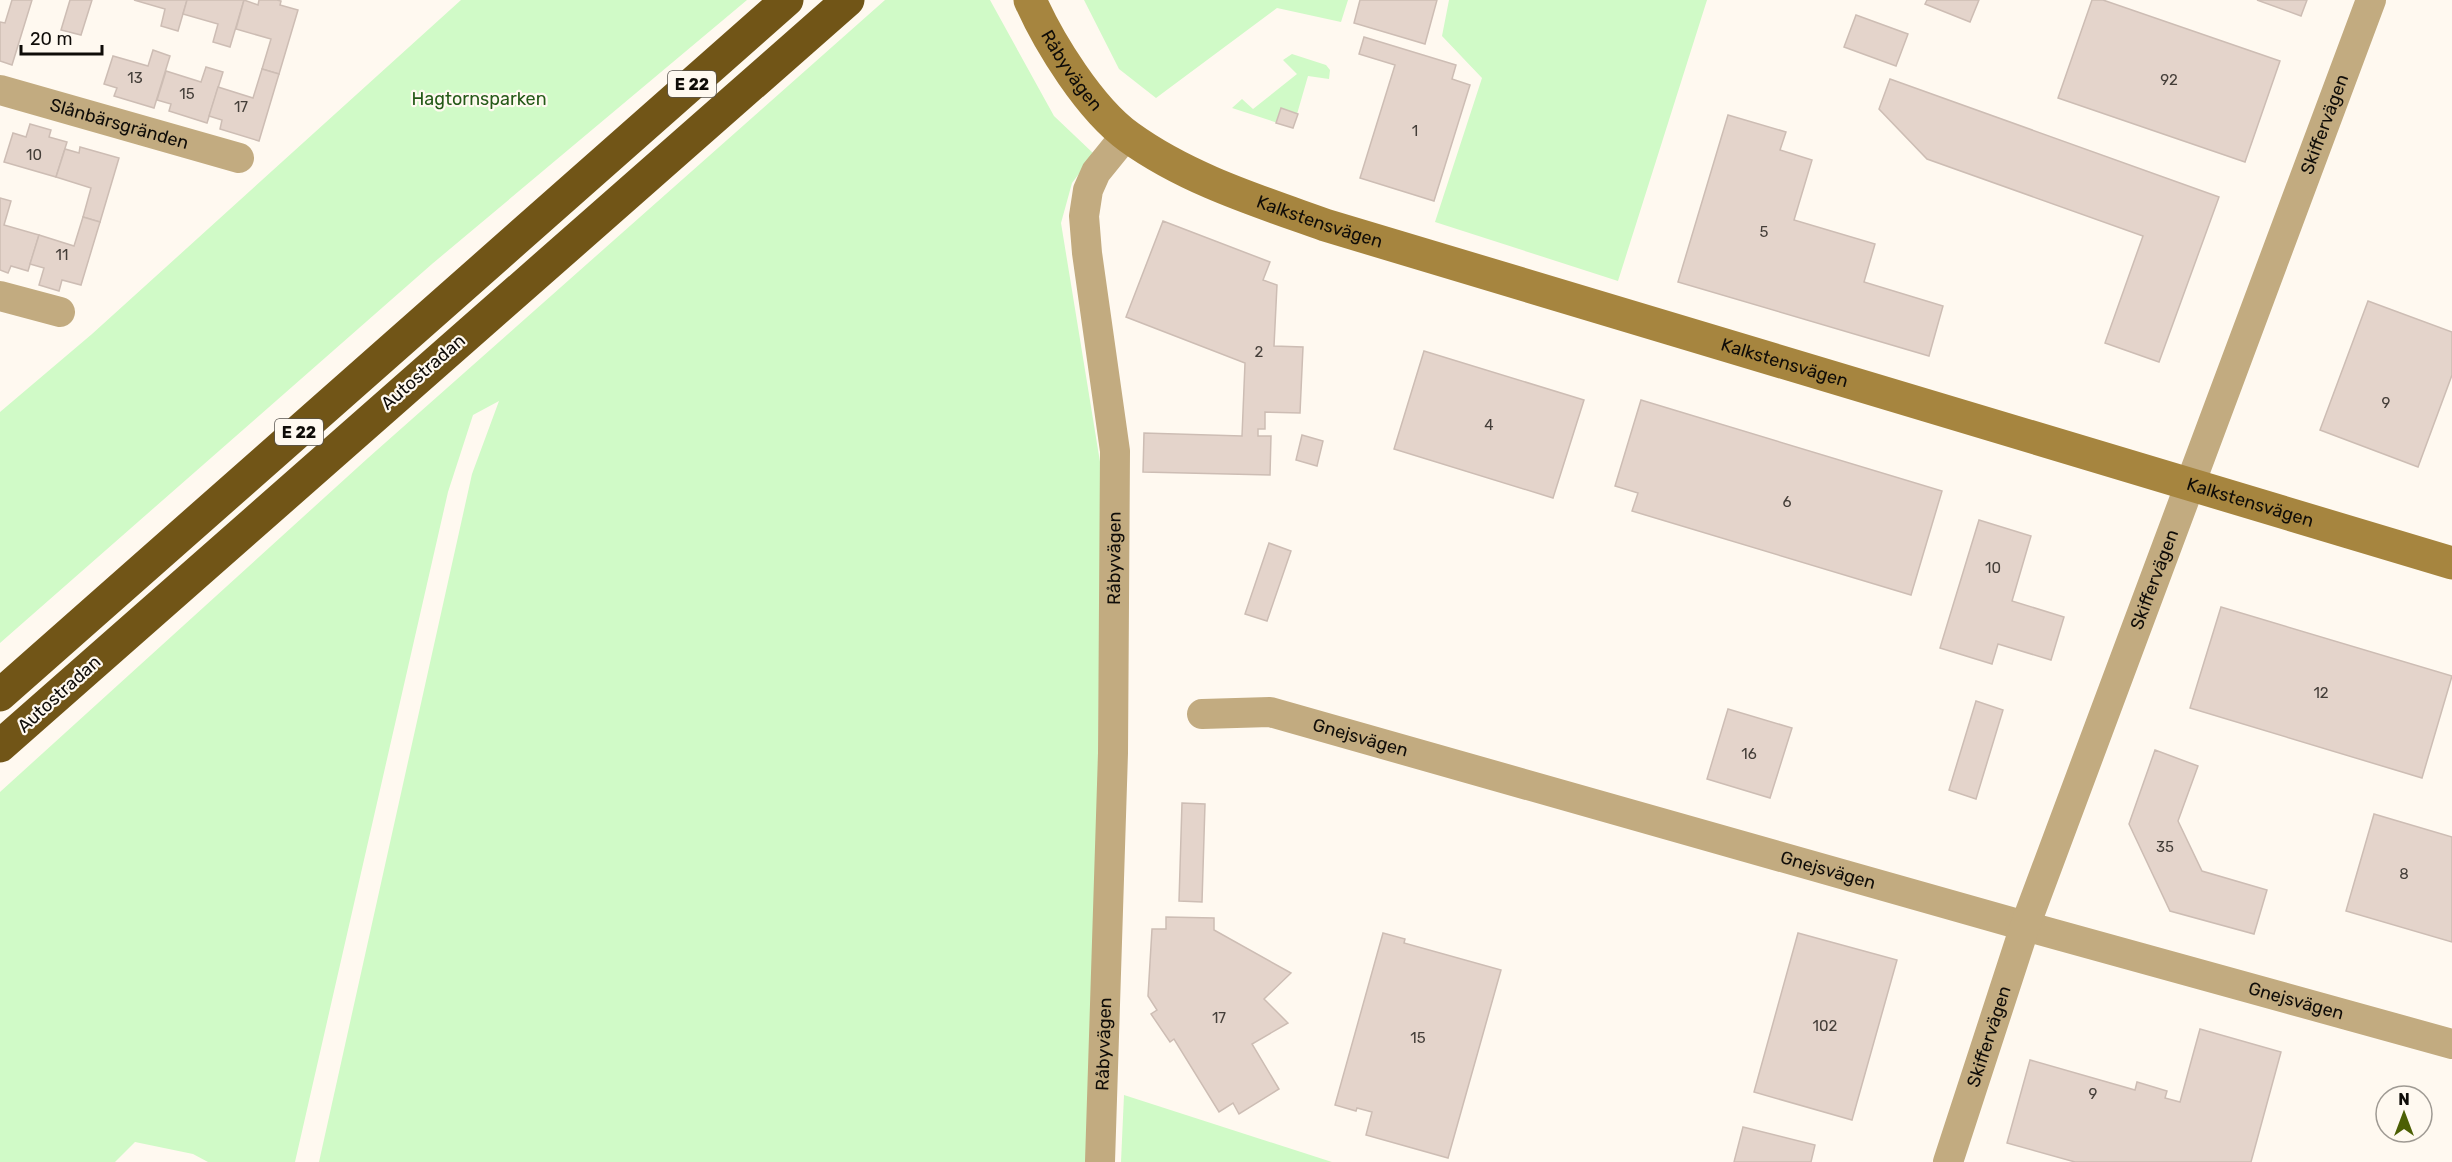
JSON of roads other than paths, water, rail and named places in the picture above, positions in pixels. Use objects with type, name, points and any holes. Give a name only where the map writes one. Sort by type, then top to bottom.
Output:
[{"type":"highway","name":"Autostradan","points":[[0,695],[787,0]]},
{"type":"highway","name":"Autostradan","points":[[0,746],[848,0]]},
{"type":"street","name":"Råbyvägen","points":[[1030,0],[1053,49],[1095,103],[1126,135],[1096,172],[1088,190],[1084,216],[1115,451],[1113,753],[1100,1162]]},
{"type":"street","name":"Skiffervägen","points":[[1948,1162],[2025,926],[2371,0]]},
{"type":"street","name":"Slånbärsgränden","points":[[0,90],[239,158]]},
{"type":"street","name":"Kalkstensvägen","points":[[1126,135],[1172,163],[1243,196],[1325,225],[2452,563]]},
{"type":"street","points":[[0,296],[60,312]]},
{"type":"street","name":"Gnejsvägen","points":[[1202,714],[1270,712],[2025,926],[2452,1044]]},
{"type":"park label","name":"Hagtornsparken","points":[[479,99]]}]
